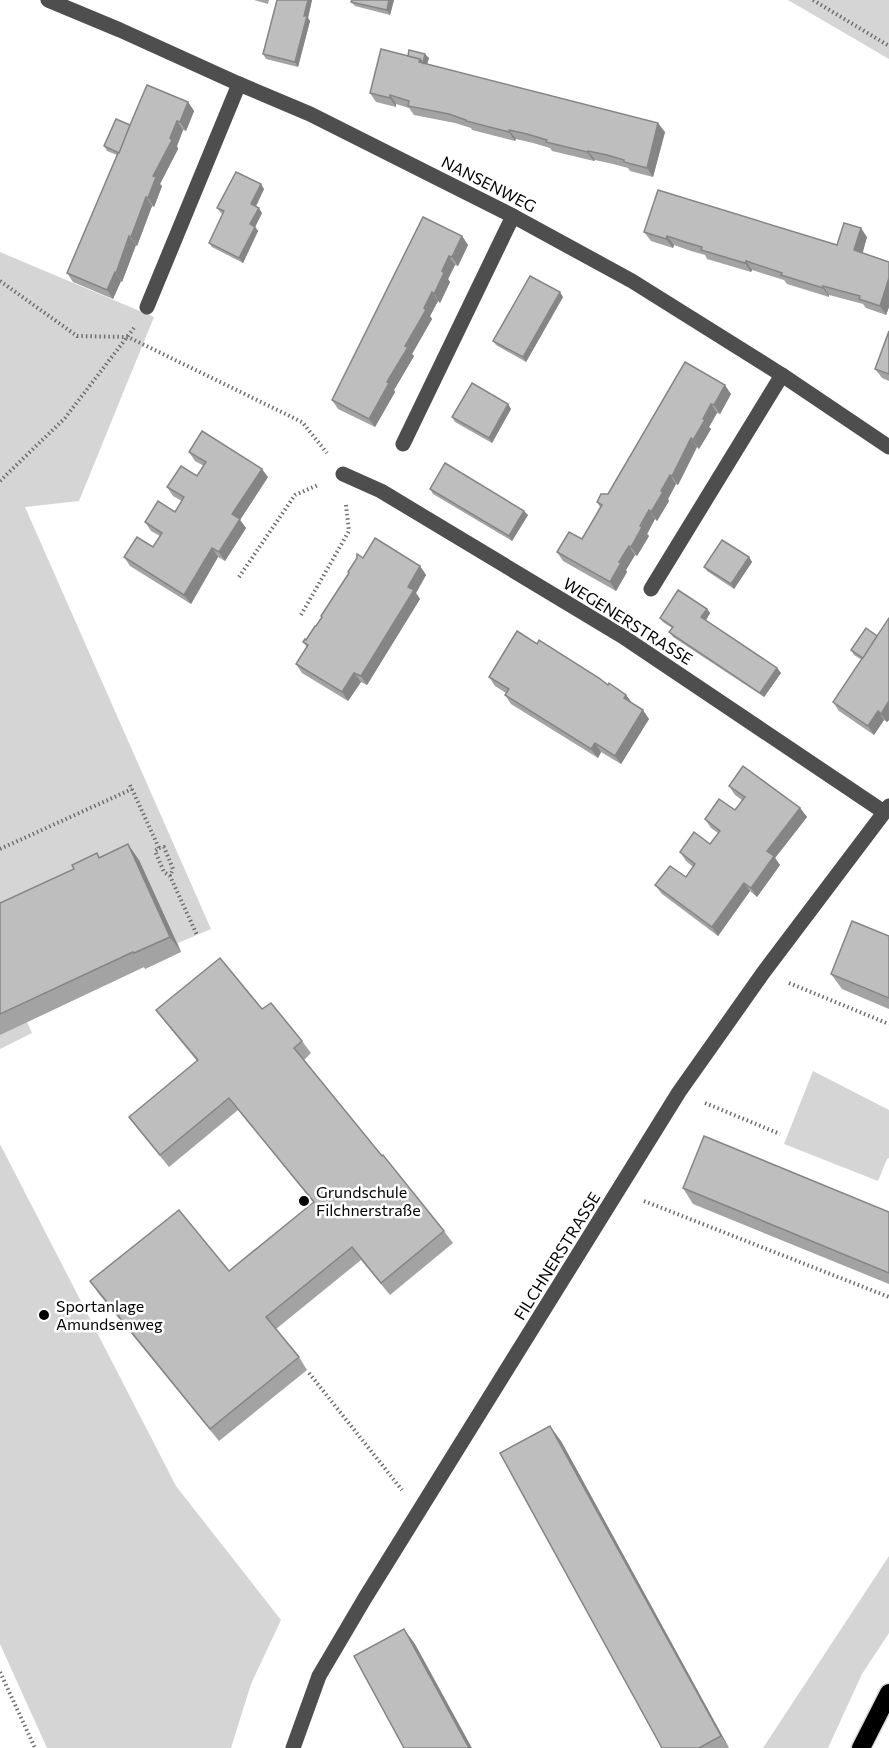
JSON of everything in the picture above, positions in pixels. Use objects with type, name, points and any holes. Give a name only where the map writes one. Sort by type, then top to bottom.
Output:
[{"type":"highway","points":[[861,1748],[889,1694]]},
{"type":"street","name":"NANSENWEG","points":[[48,0],[310,114],[513,216],[632,281],[782,375],[889,447]]},
{"type":"street","points":[[147,307],[239,84]]},
{"type":"street","points":[[403,444],[513,216]]},
{"type":"street","points":[[651,588],[782,375]]},
{"type":"street","name":"WEGENERSTRASSE","points":[[343,474],[381,491],[622,636],[887,809]]},
{"type":"street","name":"FILCHNERSTRASSE","points":[[293,1748],[319,1676],[679,1092],[763,973],[887,809]]},
{"type":"path","points":[[813,0],[889,46]]},
{"type":"path","points":[[0,281],[77,336],[128,337],[303,422],[343,474],[349,531],[301,615]]},
{"type":"path","points":[[0,481],[65,418],[128,337],[147,307]]},
{"type":"path","points":[[239,577],[296,495],[343,474]]},
{"type":"path","points":[[0,849],[131,787],[159,848]]},
{"type":"path","points":[[170,876],[173,869],[164,847],[159,848],[155,851],[164,872],[170,876],[197,935]]},
{"type":"path","points":[[763,973],[889,1024]]},
{"type":"path","points":[[679,1092],[780,1134]]},
{"type":"path","points":[[619,1191],[889,1297]]},
{"type":"path","points":[[309,1373],[419,1512]]},
{"type":"path","points":[[0,1672],[35,1748]]},
{"type":"shaded area","points":[[788,0],[889,0],[889,59]]},
{"type":"shaded area","points":[[0,252],[154,317],[79,501],[25,507],[211,929],[178,943],[181,952],[27,1022],[32,1033],[0,1049]]},
{"type":"shaded area","points":[[813,1071],[889,1110],[889,1158],[878,1181],[784,1144]]},
{"type":"shaded area","name":"Sportanlage Amundsenweg","points":[[0,1144],[176,1486],[281,1620],[251,1684],[231,1748],[47,1748],[0,1644]]},
{"type":"shaded area","points":[[889,1556],[889,1633],[862,1674],[828,1748],[763,1748]]},
{"type":"building","points":[[277,0],[308,0],[304,16],[307,16],[295,62],[263,54]]},
{"type":"building","points":[[352,0],[389,0],[387,10],[351,2]]},
{"type":"building","points":[[381,49],[420,59],[419,62],[658,123],[647,168],[607,155],[546,142],[547,140],[527,134],[509,130],[509,132],[466,121],[449,114],[408,106],[409,101],[390,95],[390,98],[370,93]]},
{"type":"building","points":[[409,50],[425,54],[423,63],[420,59],[408,56]]},
{"type":"building","points":[[147,85],[188,102],[180,122],[177,121],[170,138],[172,140],[153,176],[156,177],[148,198],[146,197],[107,290],[67,273]]},
{"type":"building","points":[[116,119],[130,125],[119,153],[104,146]]},
{"type":"building","points":[[236,172],[261,184],[251,204],[259,208],[250,224],[255,227],[239,258],[209,243],[224,211],[217,208]]},
{"type":"building","points":[[658,190],[837,245],[844,223],[861,228],[854,250],[889,262],[889,278],[880,306],[859,299],[860,296],[823,286],[823,288],[746,261],[745,263],[701,250],[702,247],[667,236],[666,239],[644,232]]},
{"type":"building","points":[[423,217],[462,236],[452,257],[449,256],[434,294],[432,292],[424,308],[426,310],[405,346],[408,347],[369,419],[332,400]]},
{"type":"building","points":[[530,276],[560,292],[523,357],[493,341]]},
{"type":"building","points":[[889,331],[889,374],[875,369]]},
{"type":"building","points":[[685,362],[725,385],[714,405],[711,404],[693,440],[691,438],[672,476],[670,475],[661,491],[663,492],[651,512],[649,510],[640,526],[642,527],[619,562],[621,563],[610,582],[557,552],[569,532],[582,539],[602,505],[597,502],[601,494],[608,494]]},
{"type":"building","points":[[472,383],[508,404],[489,438],[452,417]]},
{"type":"building","points":[[202,431],[262,469],[232,514],[240,519],[219,552],[212,548],[184,595],[124,557],[137,537],[153,547],[162,533],[145,522],[158,501],[175,512],[184,497],[167,487],[181,466],[197,476],[206,462],[189,452]]},
{"type":"building","points":[[445,463],[524,511],[509,536],[430,489]]},
{"type":"building","points":[[375,538],[420,566],[408,587],[414,590],[361,676],[354,673],[342,692],[296,664],[308,645],[303,642],[322,617],[349,573],[357,554],[363,558]]},
{"type":"building","points":[[722,540],[749,557],[731,584],[704,567]]},
{"type":"building","points":[[678,590],[707,609],[701,617],[777,668],[760,693],[669,632],[673,627],[660,618]]},
{"type":"building","points":[[889,618],[889,701],[881,714],[878,711],[868,726],[833,702]]},
{"type":"building","points":[[866,628],[877,636],[863,658],[851,650]]},
{"type":"building","points":[[517,631],[537,644],[539,640],[608,685],[609,683],[626,695],[624,698],[643,710],[615,756],[595,743],[591,749],[505,695],[509,689],[489,677]]},
{"type":"building","points":[[743,766],[800,808],[767,851],[774,856],[751,888],[744,883],[712,927],[655,885],[670,866],[686,877],[695,864],[680,852],[694,832],[710,844],[720,831],[705,819],[719,799],[735,810],[745,797],[729,786]]},
{"type":"building","points":[[128,844],[170,937],[0,1014],[0,903],[74,869],[72,865],[97,853],[99,858]]},
{"type":"building","points":[[852,921],[889,936],[889,998],[831,974]]},
{"type":"building","points":[[220,958],[262,1009],[271,1003],[302,1041],[294,1048],[444,1231],[381,1283],[352,1247],[266,1317],[299,1357],[210,1429],[90,1281],[179,1210],[229,1271],[314,1202],[229,1098],[160,1155],[129,1117],[198,1060],[156,1010]]},
{"type":"building","points":[[704,1136],[889,1212],[889,1273],[683,1188]]},
{"type":"building","points":[[550,1426],[721,1736],[699,1748],[662,1748],[500,1453]]},
{"type":"building","points":[[404,1629],[469,1748],[404,1748],[354,1656]]},
{"type":"place","name":"Grundschule Filchnerstraße","points":[[304,1201]]},
{"type":"place","name":"Sportanlage Amundsenweg","points":[[44,1315]]}]
